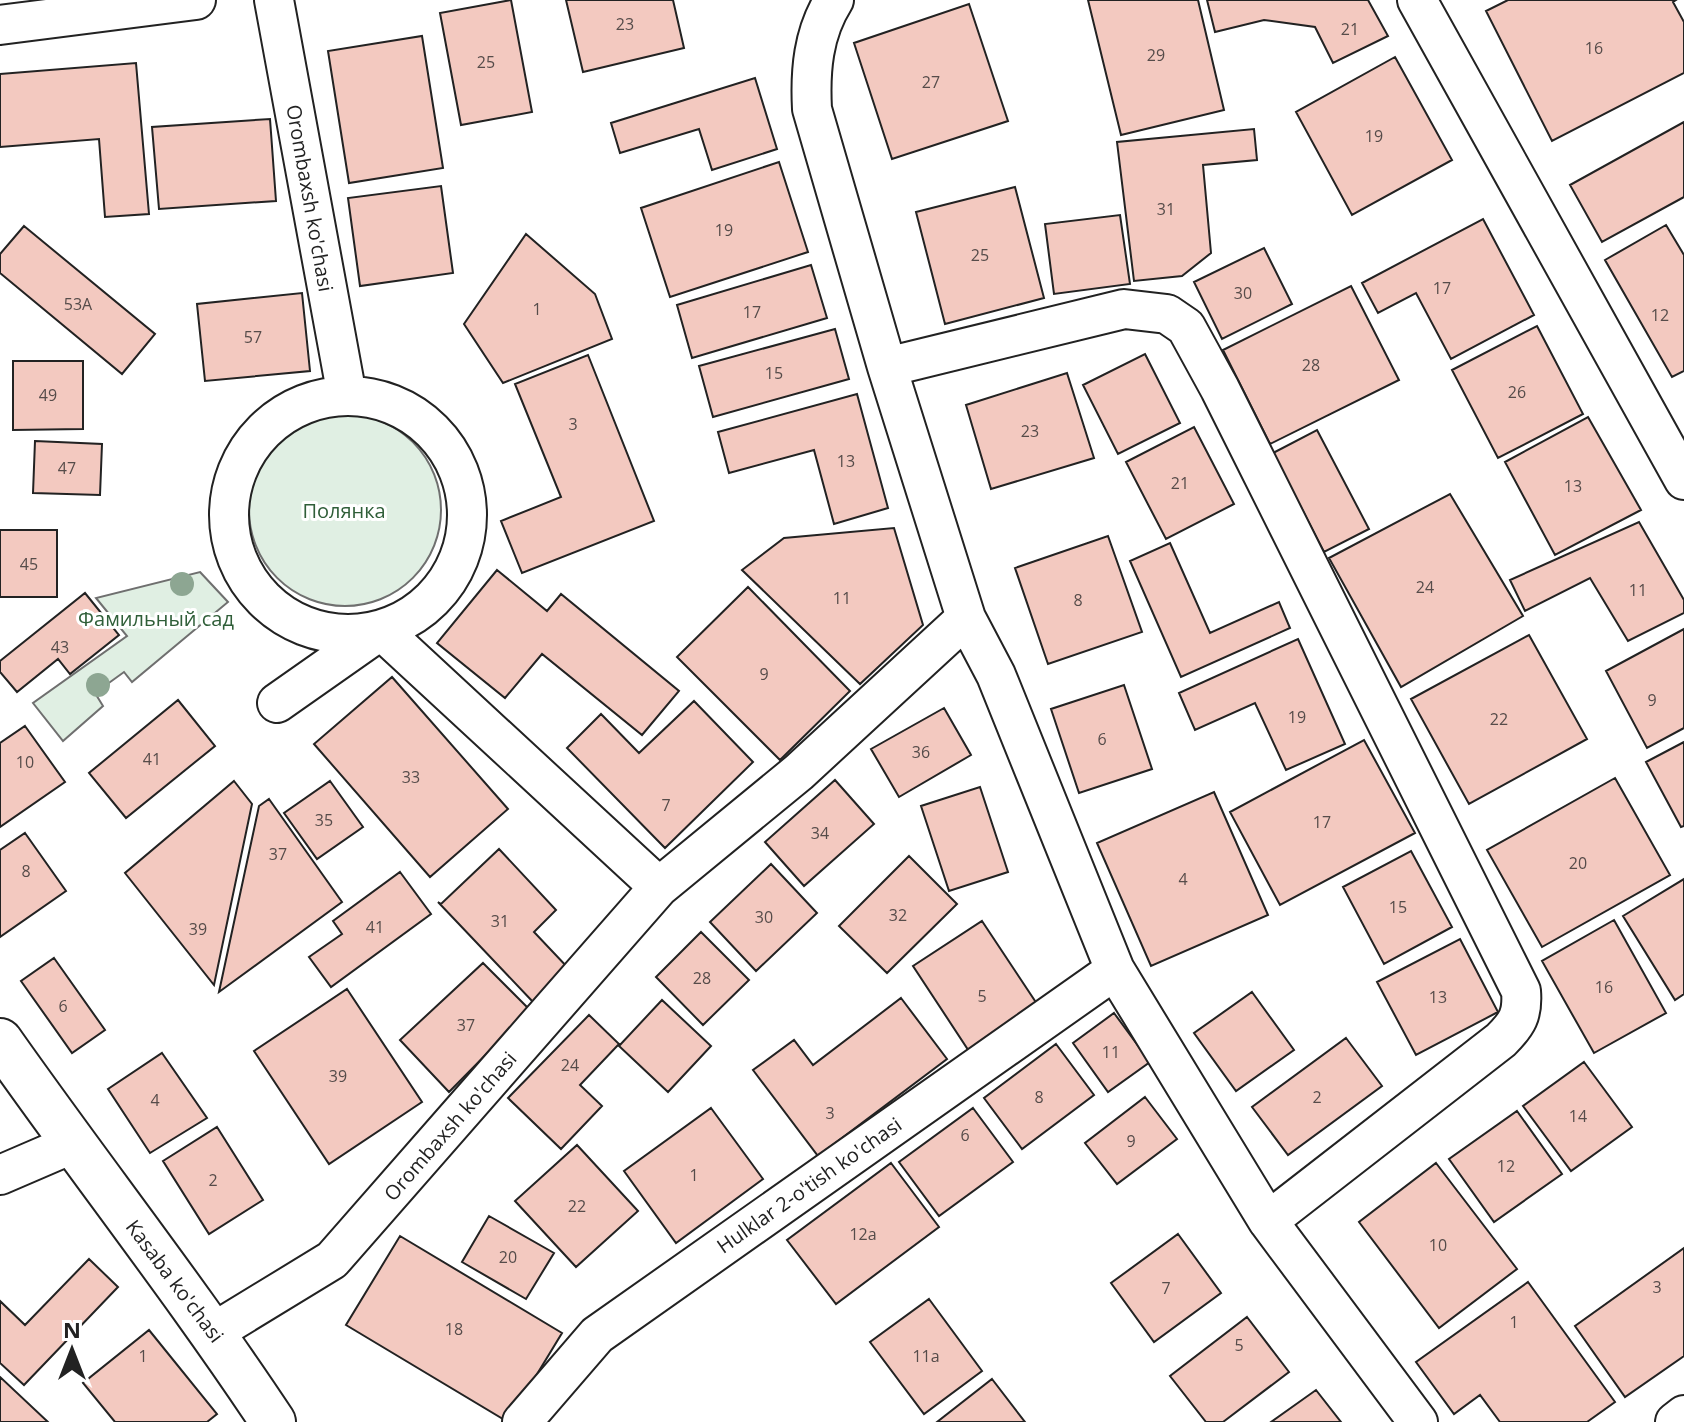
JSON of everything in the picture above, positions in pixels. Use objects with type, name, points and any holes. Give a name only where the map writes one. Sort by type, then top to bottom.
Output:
[{"type":"street","points":[[0,25],[196,0]]},
{"type":"street","name":"Orombaxsh ko'chasi","points":[[274,0],[347,396]]},
{"type":"street","points":[[834,0],[816,40],[810,74],[812,109],[887,367],[966,618],[996,675],[1115,970],[1268,1221],[1418,1422]]},
{"type":"street","points":[[1417,0],[1684,480]]},
{"type":"street","points":[[887,367],[1124,309],[1167,314],[1186,327],[1220,389],[1521,991],[1522,1010],[1516,1025],[1501,1040],[1268,1221]]},
{"type":"street","points":[[277,703],[381,630],[412,616],[439,593],[457,565],[466,532],[466,498],[456,465],[438,437],[412,414],[380,400],[347,396],[306,403],[271,423],[245,454],[230,492],[229,533],[241,572],[267,604],[301,625],[341,635],[381,630],[659,887]]},
{"type":"street","name":"Orombaxsh ko'chasi","points":[[214,1332],[332,1260],[659,887],[799,772],[966,618]]},
{"type":"street","name":"Hulklar 2-o'tish ko'chasi","points":[[522,1422],[597,1335],[1115,970]]},
{"type":"street","name":"Kasaba ko'chasi","points":[[0,1041],[72,1144],[214,1332],[273,1422]]},
{"type":"street","points":[[0,1175],[72,1144]]},
{"type":"street","points":[[1675,1422],[1684,1415]]},
{"type":"green space","name":"Полянка","points":[[345,414],[364,415],[382,421],[413,442],[434,473],[440,491],[440,529],[434,547],[413,578],[382,599],[364,605],[345,606],[326,605],[308,599],[277,578],[256,547],[250,529],[249,510],[250,491],[256,473],[277,442],[308,421],[326,415]]},
{"type":"green space","name":"Фамильный сад","points":[[200,572],[228,602],[132,682],[124,672],[95,693],[103,706],[63,741],[33,703],[127,636],[96,598]]},
{"type":"building","points":[[511,0],[532,112],[461,125],[440,13]]},
{"type":"building","points":[[566,0],[673,0],[684,48],[583,72]]},
{"type":"building","points":[[1088,0],[1198,0],[1224,110],[1121,135]]},
{"type":"building","points":[[1207,0],[1368,0],[1388,36],[1333,63],[1315,27],[1264,20],[1215,32]]},
{"type":"building","points":[[1508,0],[1676,0],[1673,2],[1684,22],[1684,73],[1552,141],[1486,11]]},
{"type":"building","points":[[969,4],[1008,121],[892,159],[854,43]]},
{"type":"building","points":[[422,36],[443,168],[349,183],[328,51]]},
{"type":"building","points":[[1395,57],[1452,160],[1352,215],[1296,112]]},
{"type":"building","points":[[136,63],[149,214],[105,217],[99,139],[0,147],[0,74]]},
{"type":"building","points":[[755,78],[777,149],[712,170],[699,129],[620,153],[611,123]]},
{"type":"building","points":[[270,119],[276,201],[159,209],[152,127]]},
{"type":"building","points":[[1684,122],[1684,197],[1602,242],[1570,185]]},
{"type":"building","points":[[1254,129],[1257,160],[1203,165],[1211,253],[1182,276],[1134,281],[1117,142]]},
{"type":"building","points":[[779,162],[808,252],[670,297],[641,208]]},
{"type":"building","points":[[441,186],[453,273],[360,286],[348,198]]},
{"type":"building","points":[[1015,187],[1044,298],[945,324],[916,212]]},
{"type":"building","points":[[1120,215],[1130,284],[1054,294],[1045,224]]},
{"type":"building","points":[[1483,219],[1534,315],[1451,359],[1416,293],[1378,313],[1362,283]]},
{"type":"building","points":[[1666,225],[1684,255],[1684,371],[1672,377],[1605,260]]},
{"type":"building","points":[[24,226],[155,334],[122,374],[0,273],[0,254]]},
{"type":"building","points":[[526,234],[595,294],[612,339],[503,383],[464,324]]},
{"type":"building","points":[[1264,248],[1292,304],[1222,339],[1194,282]]},
{"type":"building","points":[[811,265],[827,318],[692,358],[677,305]]},
{"type":"building","points":[[1351,286],[1399,380],[1270,444],[1223,350]]},
{"type":"building","points":[[302,293],[310,371],[205,381],[197,304]]},
{"type":"building","points":[[1537,326],[1583,414],[1498,458],[1452,370]]},
{"type":"building","points":[[835,329],[849,379],[713,417],[699,366]]},
{"type":"building","points":[[1145,354],[1180,423],[1118,454],[1083,385]]},
{"type":"building","points":[[588,355],[654,521],[522,573],[501,521],[561,497],[515,384]]},
{"type":"building","points":[[13,361],[83,361],[83,429],[13,430]]},
{"type":"building","points":[[1067,373],[1094,458],[991,489],[966,405]]},
{"type":"building","points":[[857,394],[888,508],[834,524],[814,450],[729,473],[718,432]]},
{"type":"building","points":[[1588,417],[1641,510],[1555,555],[1505,462]]},
{"type":"building","points":[[1194,427],[1234,504],[1166,539],[1126,462]]},
{"type":"building","points":[[1317,430],[1369,529],[1324,552],[1273,453]]},
{"type":"building","points":[[35,441],[102,444],[100,495],[33,493]]},
{"type":"building","points":[[1450,494],[1523,616],[1401,687],[1329,558]]},
{"type":"building","points":[[1639,522],[1684,600],[1684,613],[1628,641],[1590,578],[1525,611],[1510,580]]},
{"type":"building","points":[[894,528],[923,625],[860,684],[742,570],[784,538]]},
{"type":"building","points":[[0,530],[57,530],[57,597],[0,597]]},
{"type":"building","points":[[1108,536],[1142,632],[1048,664],[1015,568]]},
{"type":"building","points":[[1170,543],[1210,633],[1279,602],[1290,628],[1181,677],[1130,561]]},
{"type":"building","points":[[497,570],[547,611],[561,594],[679,691],[642,735],[542,654],[505,698],[437,643]]},
{"type":"building","points":[[748,587],[850,691],[780,760],[677,657]]},
{"type":"building","points":[[85,593],[119,635],[70,674],[58,659],[17,692],[0,672],[0,661]]},
{"type":"building","points":[[1684,629],[1684,728],[1647,748],[1606,671]]},
{"type":"building","points":[[1529,635],[1587,739],[1469,804],[1411,699]]},
{"type":"building","points":[[1298,639],[1345,744],[1286,770],[1255,703],[1195,730],[1179,693]]},
{"type":"building","points":[[392,677],[508,809],[430,877],[314,744]]},
{"type":"building","points":[[1124,685],[1152,769],[1079,793],[1051,709]]},
{"type":"building","points":[[178,700],[215,746],[126,818],[89,773]]},
{"type":"building","points":[[694,701],[753,762],[665,848],[567,748],[601,714],[639,753]]},
{"type":"building","points":[[944,708],[971,755],[899,797],[871,749]]},
{"type":"building","points":[[25,726],[65,782],[0,827],[0,743]]},
{"type":"building","points":[[1364,740],[1415,833],[1280,905],[1230,812]]},
{"type":"building","points":[[1684,742],[1684,826],[1681,827],[1646,762]]},
{"type":"building","points":[[1615,778],[1670,875],[1542,947],[1487,850]]},
{"type":"building","points":[[835,780],[874,824],[804,886],[765,842]]},
{"type":"building","points":[[234,781],[252,804],[214,985],[125,873]]},
{"type":"building","points":[[330,781],[363,827],[317,859],[284,813]]},
{"type":"building","points":[[980,787],[1008,872],[949,891],[921,806]]},
{"type":"building","points":[[1214,792],[1268,915],[1151,966],[1097,843]]},
{"type":"building","points":[[269,799],[342,902],[219,992],[259,806]]},
{"type":"building","points":[[25,833],[66,891],[0,937],[0,850]]},
{"type":"building","points":[[499,849],[556,910],[534,932],[570,970],[534,1003],[438,902],[441,904]]},
{"type":"building","points":[[1411,851],[1452,927],[1384,964],[1343,887]]},
{"type":"building","points":[[909,856],[957,904],[887,973],[839,926]]},
{"type":"building","points":[[771,864],[817,913],[756,971],[710,922]]},
{"type":"building","points":[[400,872],[431,914],[331,987],[309,957],[342,934],[333,921]]},
{"type":"building","points":[[1684,879],[1684,994],[1675,1000],[1623,916]]},
{"type":"building","points":[[1614,920],[1666,1013],[1594,1053],[1542,961]]},
{"type":"building","points":[[982,921],[1051,1025],[982,1071],[913,966]]},
{"type":"building","points":[[701,932],[749,980],[703,1025],[656,977]]},
{"type":"building","points":[[1460,939],[1498,1012],[1416,1055],[1377,982]]},
{"type":"building","points":[[54,958],[105,1030],[72,1053],[21,981]]},
{"type":"building","points":[[483,963],[530,1010],[449,1092],[400,1040]]},
{"type":"building","points":[[347,989],[422,1102],[329,1164],[254,1051]]},
{"type":"building","points":[[1252,992],[1294,1050],[1236,1091],[1194,1033]]},
{"type":"building","points":[[901,998],[947,1059],[818,1156],[753,1070],[794,1040],[813,1065]]},
{"type":"building","points":[[662,1000],[711,1046],[668,1092],[619,1046]]},
{"type":"building","points":[[1114,1013],[1150,1062],[1108,1092],[1073,1043]]},
{"type":"building","points":[[589,1015],[619,1044],[580,1085],[602,1106],[561,1149],[508,1098]]},
{"type":"building","points":[[1346,1038],[1382,1086],[1288,1155],[1252,1107]]},
{"type":"building","points":[[1056,1044],[1094,1095],[1022,1149],[984,1098]]},
{"type":"building","points":[[162,1053],[207,1118],[150,1153],[108,1089]]},
{"type":"building","points":[[1584,1062],[1632,1127],[1571,1171],[1523,1106]]},
{"type":"building","points":[[1145,1097],[1177,1139],[1117,1184],[1085,1143]]},
{"type":"building","points":[[711,1108],[763,1179],[676,1243],[624,1171]]},
{"type":"building","points":[[973,1108],[1013,1162],[939,1216],[899,1162]]},
{"type":"building","points":[[1517,1111],[1562,1174],[1494,1222],[1449,1159]]},
{"type":"building","points":[[217,1127],[263,1200],[209,1234],[163,1161]]},
{"type":"building","points":[[577,1145],[638,1211],[576,1267],[515,1201]]},
{"type":"building","points":[[891,1163],[939,1227],[836,1304],[787,1240]]},
{"type":"building","points":[[1436,1163],[1517,1269],[1439,1328],[1359,1222]]},
{"type":"building","points":[[489,1216],[554,1253],[526,1299],[462,1262]]},
{"type":"building","points":[[1178,1234],[1221,1293],[1154,1342],[1111,1283]]},
{"type":"building","points":[[400,1236],[562,1333],[508,1422],[346,1325]]},
{"type":"building","points":[[1684,1248],[1684,1356],[1625,1397],[1575,1326]]},
{"type":"building","points":[[89,1259],[118,1287],[24,1385],[0,1363],[0,1301],[25,1325]]},
{"type":"building","points":[[1528,1282],[1615,1402],[1587,1422],[1500,1422],[1480,1395],[1454,1414],[1416,1362]]},
{"type":"building","points":[[929,1299],[982,1371],[924,1414],[870,1342]]},
{"type":"building","points":[[1247,1317],[1289,1372],[1223,1422],[1206,1422],[1170,1376]]},
{"type":"building","points":[[149,1330],[217,1414],[207,1422],[115,1422],[83,1383]]},
{"type":"building","points":[[0,1377],[48,1422],[0,1422]]},
{"type":"building","points":[[992,1379],[1025,1422],[937,1422]]},
{"type":"building","points":[[1316,1390],[1341,1422],[1271,1422]]}]
